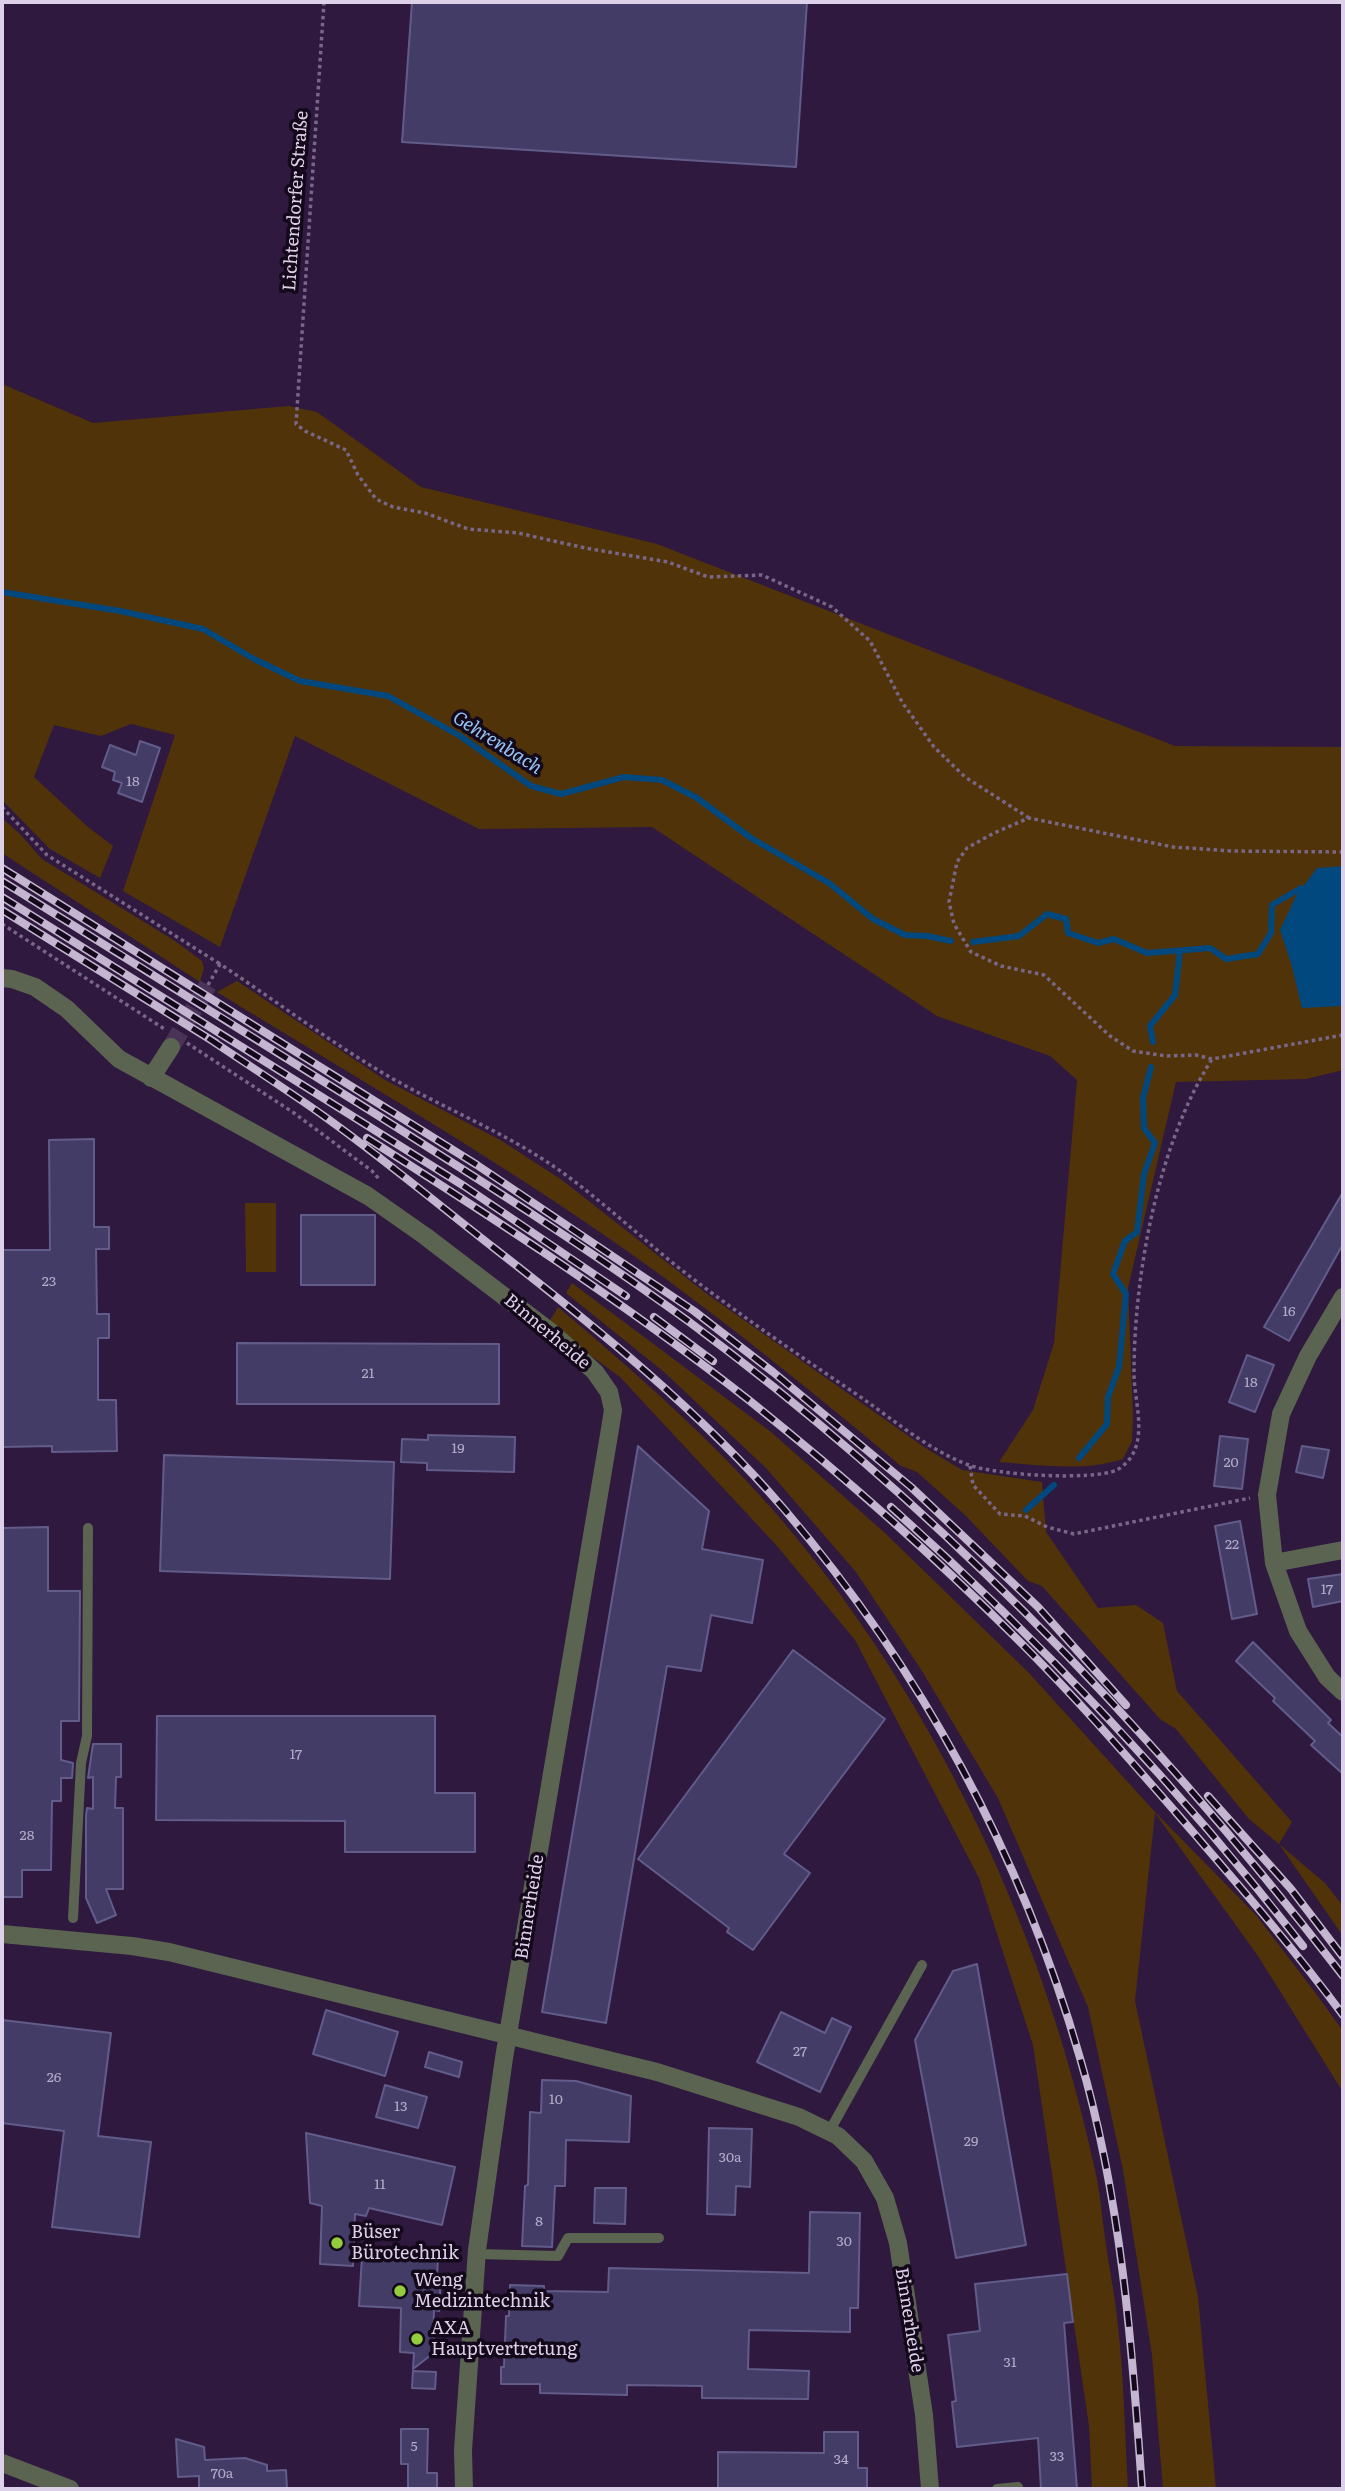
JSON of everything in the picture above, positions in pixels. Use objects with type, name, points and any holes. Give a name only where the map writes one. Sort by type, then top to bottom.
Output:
[{"type":"street","name":"Binnerheide","points":[[2,978],[35,987],[57,1002],[119,1059],[368,1196],[556,1336],[595,1372],[609,1391],[613,1410],[504,2058],[477,2254],[463,2450],[464,2489]]},
{"type":"street","points":[[151,1078],[171,1038]]},
{"type":"street","points":[[1343,1297],[1308,1356],[1280,1414],[1267,1495],[1273,1563],[1298,1630],[1327,1677],[1343,1692]]},
{"type":"street","points":[[1273,1563],[1343,1550]]},
{"type":"street","name":"Binnerheide","points":[[2,1934],[169,1952],[677,2078],[799,2117],[838,2136],[864,2161],[885,2198],[898,2242],[925,2415],[930,2489]]},
{"type":"street","points":[[2,2463],[70,2489]]},
{"type":"lane","points":[[74,1919],[81,1763],[87,1736],[88,1528]]},
{"type":"lane","points":[[829,2132],[922,1965]]},
{"type":"lane","points":[[477,2254],[558,2256],[568,2238],[659,2238]]},
{"type":"lane","points":[[997,2489],[1018,2487]]},
{"type":"path","name":"Lichtendorfer Straße","points":[[324,2],[296,424],[304,431],[346,450],[358,475],[376,499],[393,507],[425,513],[468,528],[518,533],[668,562],[708,577],[762,575],[832,607],[870,640],[902,702],[934,747],[965,777],[1029,818]]},
{"type":"path","points":[[2,807],[47,855],[220,964],[388,1076],[504,1135],[568,1177],[682,1270],[936,1448],[970,1466],[995,1471],[1093,1475],[1116,1470],[1132,1456],[1139,1424],[1134,1376],[1143,1261],[1158,1190],[1181,1120],[1212,1059]]},
{"type":"path","points":[[1343,852],[1231,851],[1173,847],[1029,818],[967,848],[957,862],[949,902],[954,924],[971,952],[1001,966],[1044,975],[1110,1036],[1133,1051],[1166,1056],[1196,1055],[1212,1059],[1343,1035]]},
{"type":"path","points":[[2,924],[171,1038],[294,1113],[372,1171],[382,1182]]},
{"type":"path","points":[[208,985],[220,964]]},
{"type":"path","points":[[970,1466],[973,1485],[1000,1514],[1025,1517],[1047,1527],[1074,1534],[1267,1495]]},
{"type":"shaded area","points":[[2,384],[93,423],[289,406],[317,412],[421,487],[657,544],[1175,746],[1343,747],[1343,1070],[1306,1079],[1176,1082],[1128,1288],[1133,1416],[1132,1441],[1123,1459],[1077,1466],[999,1462],[1033,1410],[1054,1343],[1077,1080],[1050,1056],[937,1016],[652,827],[479,829],[295,736],[220,947],[123,891],[175,735],[131,724],[101,736],[54,725],[34,777],[88,827],[113,846],[100,878],[50,849],[2,800]]},
{"type":"shaded area","points":[[2,818],[42,859],[175,941],[202,961],[204,968],[200,982],[2,853]]},
{"type":"shaded area","points":[[237,981],[385,1080],[502,1141],[562,1180],[707,1294],[924,1447],[962,1470],[1042,1482],[1046,1532],[1098,1608],[1136,1605],[1163,1623],[1177,1691],[1292,1822],[1279,1844],[1249,1819],[1176,1729],[1160,1719],[1042,1586],[1028,1581],[965,1515],[917,1472],[901,1466],[734,1330],[580,1218],[425,1119],[217,992]]},
{"type":"shaded area","points":[[245,1203],[276,1203],[276,1272],[246,1272]]},
{"type":"shaded area","points":[[572,1283],[771,1432],[886,1534],[1028,1672],[1155,1812],[1256,1915],[1343,2031],[1343,2092],[1258,1956],[1155,1813],[1135,2001],[1198,2297],[1216,2489],[1163,2489],[1152,2355],[1123,2170],[1088,2007],[998,1798],[922,1671],[856,1572],[766,1468],[664,1372],[566,1293]]},
{"type":"shaded area","points":[[558,1307],[693,1427],[757,1492],[815,1561],[865,1629],[910,1700],[952,1774],[989,1850],[1051,2007],[1095,2170],[1118,2326],[1128,2489],[1092,2489],[1089,2426],[1033,2045],[979,1878],[855,1640],[777,1546],[620,1377],[548,1324]]},
{"type":"shaded area","points":[[1279,1844],[1325,1883],[1343,1906],[1343,1936]]},
{"type":"water","points":[[1343,866],[1343,1006],[1302,1008],[1280,930],[1296,896],[1317,868]]},
{"type":"building","points":[[412,2],[807,2],[796,167],[402,142]]},
{"type":"building","points":[[140,741],[160,748],[142,802],[118,793],[122,783],[113,780],[115,772],[102,767],[110,745],[136,755]]},
{"type":"building","points":[[94,1139],[94,1227],[109,1227],[109,1249],[96,1249],[97,1314],[109,1314],[109,1338],[98,1338],[98,1400],[116,1400],[117,1451],[52,1452],[52,1446],[2,1447],[2,1250],[50,1250],[49,1140]]},
{"type":"building","points":[[1343,1192],[1343,1244],[1289,1341],[1264,1327]]},
{"type":"building","points":[[301,1215],[375,1215],[375,1285],[301,1285]]},
{"type":"building","points":[[237,1343],[499,1344],[499,1404],[237,1404]]},
{"type":"building","points":[[1247,1355],[1274,1365],[1255,1412],[1229,1402]]},
{"type":"building","points":[[428,1435],[515,1437],[514,1472],[427,1470],[427,1463],[401,1462],[402,1439],[428,1440]]},
{"type":"building","points":[[1220,1436],[1248,1439],[1242,1489],[1214,1486]]},
{"type":"building","points":[[638,1446],[709,1511],[702,1549],[763,1560],[752,1623],[711,1615],[701,1671],[667,1666],[606,2023],[542,2012]]},
{"type":"building","points":[[1302,1446],[1329,1450],[1323,1478],[1296,1472]]},
{"type":"building","points":[[164,1455],[394,1462],[390,1579],[160,1571]]},
{"type":"building","points":[[1240,1521],[1257,1614],[1232,1619],[1215,1526]]},
{"type":"building","points":[[48,1527],[48,1591],[80,1591],[79,1721],[61,1721],[61,1760],[73,1763],[72,1778],[61,1778],[61,1801],[52,1801],[51,1870],[22,1870],[22,1897],[2,1897],[2,1528]]},
{"type":"building","points":[[1343,1574],[1343,1601],[1313,1607],[1308,1579]]},
{"type":"building","points":[[1253,1642],[1331,1720],[1328,1723],[1343,1737],[1343,1774],[1311,1745],[1315,1741],[1236,1661]]},
{"type":"building","points":[[793,1650],[885,1719],[784,1854],[810,1873],[753,1950],[727,1932],[729,1928],[638,1859]]},
{"type":"building","points":[[157,1716],[435,1716],[435,1793],[475,1793],[475,1852],[345,1852],[345,1821],[156,1820]]},
{"type":"building","points":[[93,1744],[121,1744],[121,1777],[116,1777],[115,1808],[123,1808],[123,1889],[106,1889],[116,1915],[97,1923],[86,1898],[86,1816],[87,1808],[93,1809],[93,1777],[88,1778]]},
{"type":"building","points":[[977,1964],[1026,2245],[956,2258],[915,2040],[953,1971]]},
{"type":"building","points":[[326,2010],[398,2032],[385,2076],[313,2054]]},
{"type":"building","points":[[781,2012],[825,2033],[832,2018],[851,2027],[820,2092],[757,2062]]},
{"type":"building","points":[[2,2020],[111,2033],[98,2136],[151,2142],[139,2237],[52,2227],[64,2131],[2,2123]]},
{"type":"building","points":[[429,2052],[462,2062],[459,2077],[425,2067]]},
{"type":"building","points":[[542,2080],[576,2081],[631,2096],[629,2142],[566,2140],[565,2186],[555,2186],[552,2247],[522,2246],[525,2186],[528,2185],[530,2112],[541,2113]]},
{"type":"building","points":[[385,2085],[427,2097],[418,2128],[376,2117]]},
{"type":"building","points":[[709,2128],[752,2129],[750,2187],[736,2186],[735,2215],[707,2214]]},
{"type":"building","points":[[306,2133],[455,2167],[442,2225],[369,2208],[366,2216],[355,2214],[353,2266],[320,2264],[322,2206],[310,2203]]},
{"type":"building","points":[[595,2188],[626,2188],[625,2224],[594,2223]]},
{"type":"building","points":[[810,2212],[860,2213],[858,2308],[850,2308],[850,2332],[749,2330],[748,2369],[809,2371],[808,2399],[702,2398],[702,2386],[627,2385],[627,2395],[540,2393],[540,2384],[501,2384],[510,2285],[544,2286],[544,2291],[608,2292],[609,2268],[809,2273]]},
{"type":"building","name":"Weng Medizintechnik","points":[[362,2256],[438,2260],[437,2276],[441,2276],[439,2311],[434,2310],[433,2337],[436,2351],[413,2369],[414,2353],[400,2352],[401,2308],[359,2306]]},
{"type":"building","points":[[1067,2274],[1073,2322],[1064,2323],[1077,2489],[1041,2489],[1038,2438],[957,2447],[952,2402],[956,2401],[948,2335],[980,2331],[975,2284]]},
{"type":"building","points":[[413,2371],[436,2372],[435,2389],[412,2388]]},
{"type":"building","points":[[401,2429],[428,2429],[427,2473],[437,2473],[437,2489],[408,2489],[408,2464],[401,2464]]},
{"type":"building","points":[[824,2432],[858,2432],[858,2468],[867,2468],[867,2489],[718,2489],[718,2452],[824,2453]]},
{"type":"building","points":[[176,2439],[204,2447],[205,2460],[245,2458],[267,2465],[267,2471],[286,2470],[287,2489],[199,2489],[199,2476],[178,2477]]},
{"type":"waterway","name":"Gehrenbach","points":[[2,592],[120,611],[203,629],[254,659],[300,681],[388,696],[460,736],[531,786],[561,794],[624,777],[662,780],[697,798],[751,838],[829,883],[873,919],[905,935],[951,941]]},
{"type":"waterway","name":"Gehrenbach","points":[[973,942],[1019,936],[1047,914],[1066,919],[1068,933],[1098,943],[1114,939],[1147,953],[1210,948],[1226,959],[1258,954],[1271,933],[1272,905],[1301,888]]},
{"type":"waterway","points":[[1153,1042],[1150,1026],[1175,995],[1180,951]]},
{"type":"waterway","points":[[1079,1458],[1107,1424],[1108,1397],[1119,1367],[1126,1294],[1113,1274],[1125,1241],[1137,1232],[1144,1174],[1155,1143],[1144,1128],[1143,1098],[1151,1067]]},
{"type":"waterway","points":[[1026,1510],[1054,1485]]},
{"type":"tunnel","points":[[171,1047],[208,985]]},
{"type":"railway","points":[[2,868],[477,1165],[694,1311],[773,1372],[911,1487],[1038,1607],[1126,1705]]},
{"type":"railway","points":[[2,881],[532,1214],[688,1321],[780,1392],[869,1467],[955,1545],[1038,1626],[1196,1796],[1343,1976]]},
{"type":"railway","points":[[2,897],[464,1186],[626,1296]]},
{"type":"railway","points":[[2,910],[216,1043]]},
{"type":"railway","points":[[208,1038],[370,1150],[571,1309],[682,1404],[784,1509],[834,1570],[923,1700],[962,1768],[1029,1910],[1080,2058],[1106,2164],[1123,2272],[1142,2489]]},
{"type":"railway","points":[[367,1138],[514,1232],[657,1331],[750,1401],[884,1514],[982,1604],[1077,1701],[1242,1889],[1343,2015]]},
{"type":"railway","points":[[654,1317],[713,1361]]},
{"type":"railway","points":[[891,1507],[1001,1610],[1107,1717],[1207,1829],[1303,1946]]},
{"type":"railway","points":[[1208,1796],[1291,1889],[1343,1957]]},
{"type":"place","name":"Büser Bürotechnik","points":[[337,2243]]},
{"type":"place","name":"Weng Medizintechnik","points":[[400,2291]]},
{"type":"place","name":"AXA Hauptvertretung","points":[[417,2339]]}]
